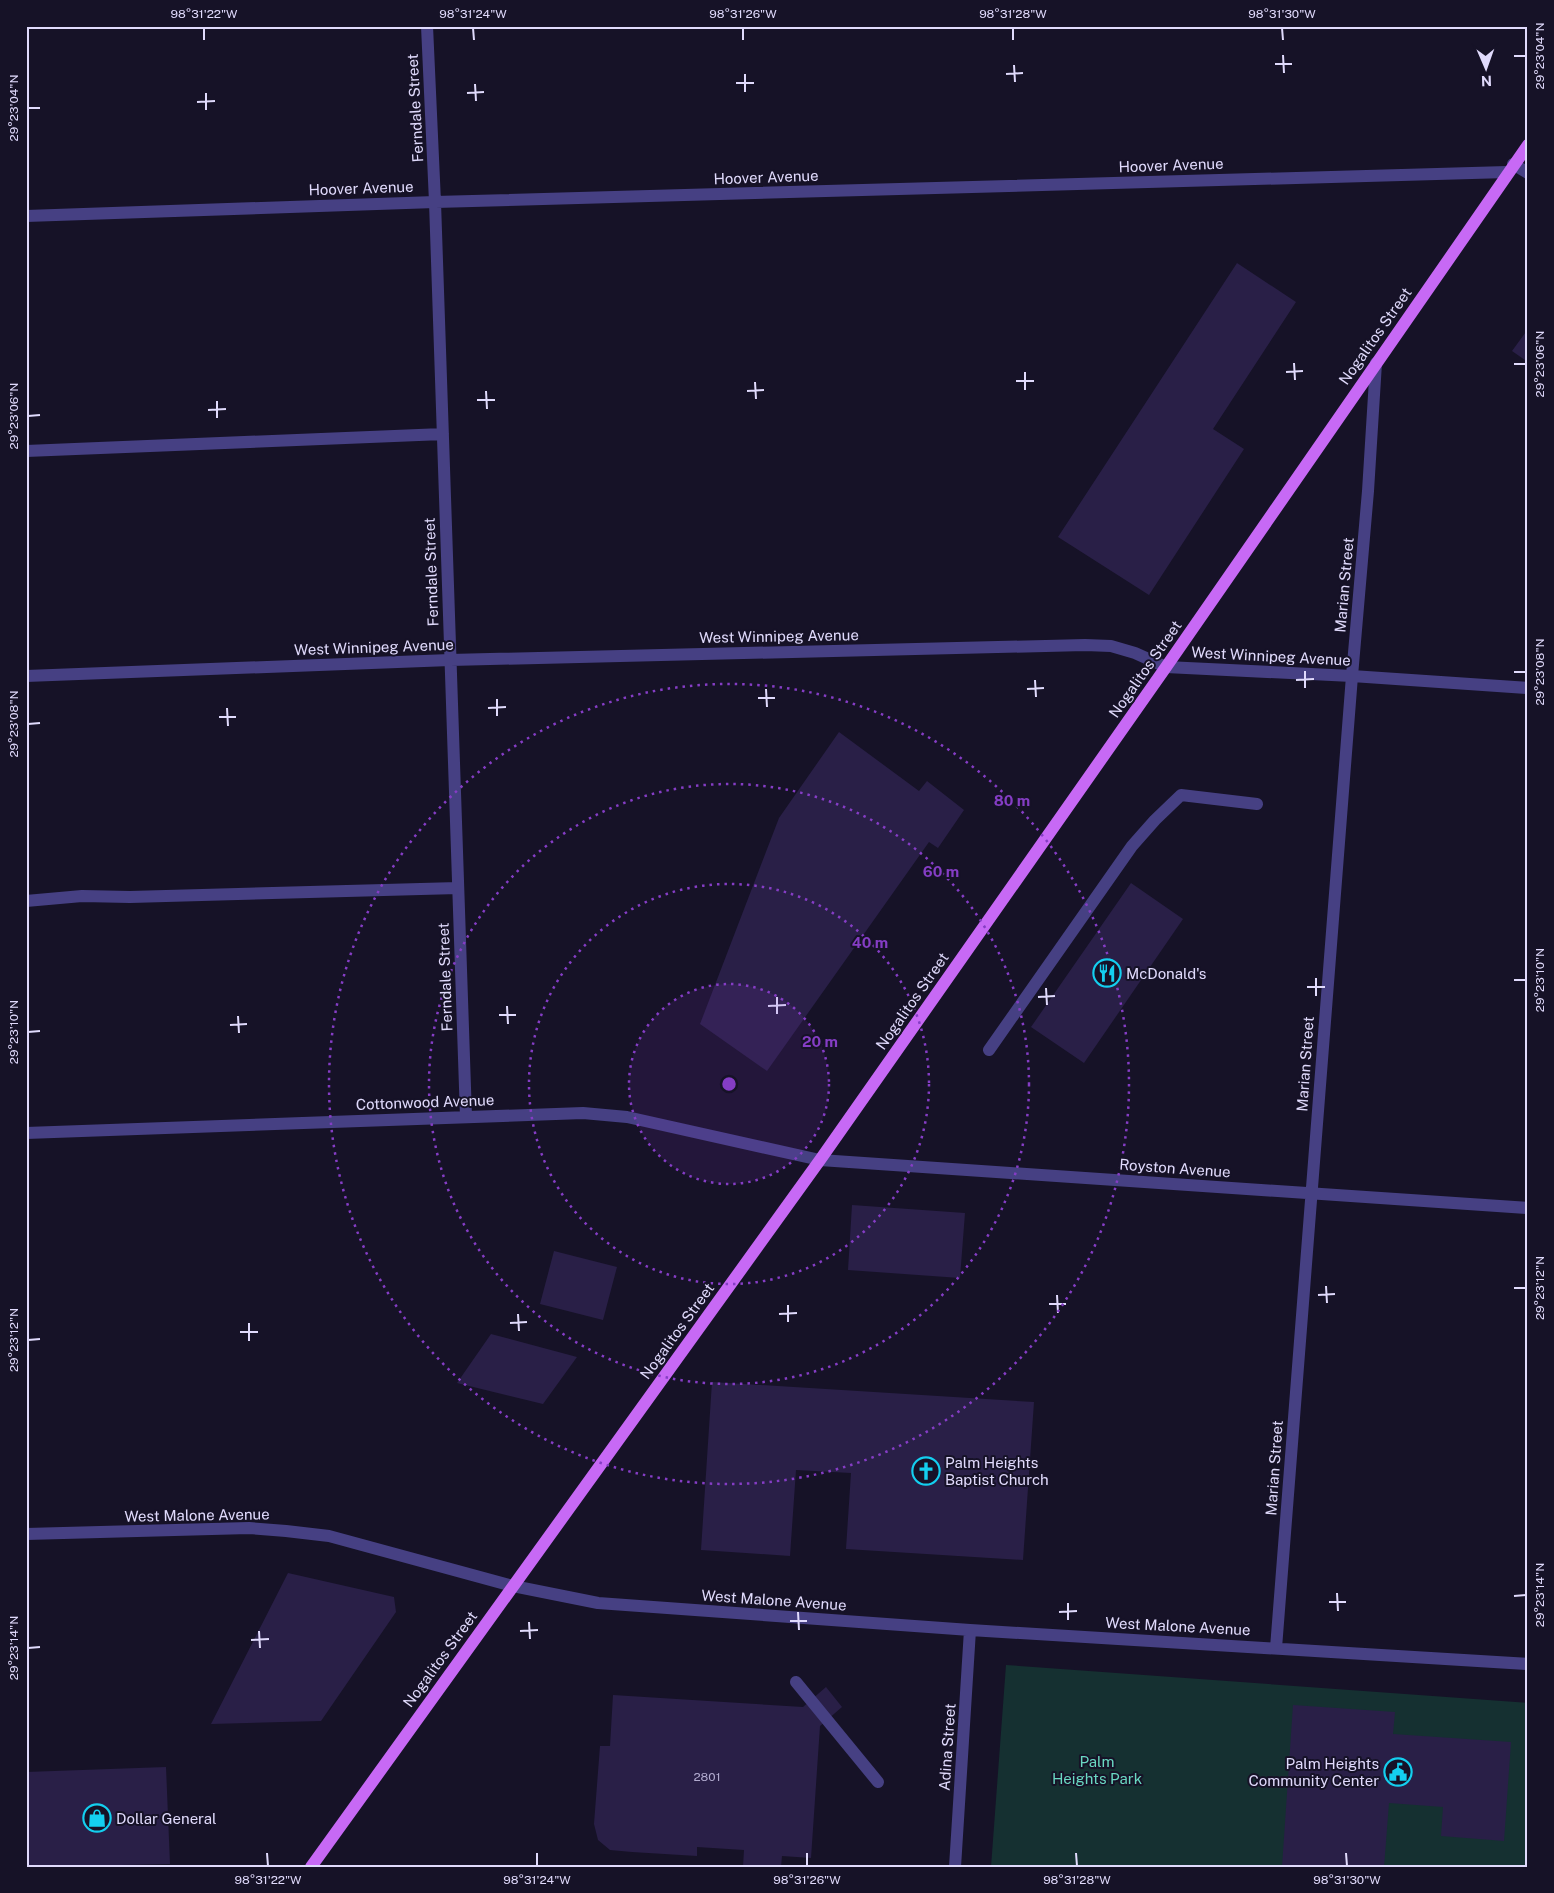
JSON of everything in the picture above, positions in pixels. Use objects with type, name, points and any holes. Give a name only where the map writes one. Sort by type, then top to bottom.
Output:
[{"type":"main road","name":"Nogalitos Street","points":[[310,1867],[820,1160],[1166,667],[1528,144]]},
{"type":"street","name":"Ferndale Street","points":[[427,26],[436,202],[466,1117]]},
{"type":"street","name":"Hoover Avenue","points":[[26,216],[1510,168]]},
{"type":"street","points":[[1510,168],[1528,173]]},
{"type":"street","name":"Marian Street","points":[[1276,1648],[1368,490],[1376,363]]},
{"type":"street","points":[[26,451],[443,434]]},
{"type":"street","name":"West Winnipeg Avenue","points":[[26,676],[450,660],[1084,645],[1111,646],[1135,653],[1166,667],[1352,676],[1528,688]]},
{"type":"street","points":[[989,1050],[1132,846],[1180,795],[1257,804]]},
{"type":"street","points":[[26,901],[82,896],[130,897],[458,888]]},
{"type":"street","name":"Cottonwood Avenue","points":[[26,1133],[583,1113],[627,1117],[820,1160]]},
{"type":"street","name":"Royston Avenue","points":[[820,1160],[1528,1208]]},
{"type":"street","name":"West Malone Avenue","points":[[26,1534],[249,1528],[286,1531],[329,1536],[513,1586],[598,1603],[970,1630],[1528,1664]]},
{"type":"street","name":"Adina Street","points":[[955,1867],[970,1630]]},
{"type":"street","points":[[796,1682],[878,1782]]},
{"type":"green space","name":"Palm Heights Park","points":[[1006,1665],[1528,1703],[1528,1867],[991,1867]]},
{"type":"building","points":[[1237,263],[1296,302],[1213,429],[1244,449],[1149,595],[1058,537]]},
{"type":"building","points":[[1528,329],[1528,362],[1512,351]]},
{"type":"building","points":[[839,732],[919,791],[927,781],[964,810],[938,848],[929,842],[767,1071],[700,1024],[779,818]]},
{"type":"building","name":"McDonald's","points":[[1131,883],[1183,919],[1084,1063],[1031,1027]]},
{"type":"building","points":[[852,1205],[965,1213],[960,1278],[848,1270]]},
{"type":"building","points":[[554,1251],[617,1267],[603,1320],[540,1304]]},
{"type":"building","points":[[491,1334],[577,1357],[543,1404],[457,1383]]},
{"type":"building","name":"Palm Heights Baptist Church","points":[[712,1382],[1034,1402],[1023,1560],[846,1549],[851,1473],[796,1470],[790,1556],[701,1550]]},
{"type":"building","points":[[288,1573],[394,1597],[396,1612],[321,1721],[211,1724]]},
{"type":"building","points":[[826,1687],[842,1707],[820,1726],[811,1858],[782,1856],[781,1867],[743,1867],[744,1850],[697,1847],[697,1856],[632,1852],[610,1850],[598,1840],[594,1824],[600,1746],[610,1746],[613,1695],[803,1707]]},
{"type":"building","name":"Palm Heights Community Center","points":[[1293,1705],[1395,1712],[1393,1734],[1511,1742],[1504,1841],[1441,1836],[1443,1807],[1389,1803],[1384,1867],[1282,1867]]},
{"type":"building","name":"Dollar General","points":[[166,1767],[170,1864],[26,1867],[26,1772]]},
{"type":"place","name":"McDonald's","points":[[1107,973]]},
{"type":"place","name":"Palm Heights Baptist Church","points":[[926,1471]]},
{"type":"place","name":"Palm Heights Community Center","points":[[1398,1772]]},
{"type":"place","name":"Dollar General","points":[[97,1818]]}]
